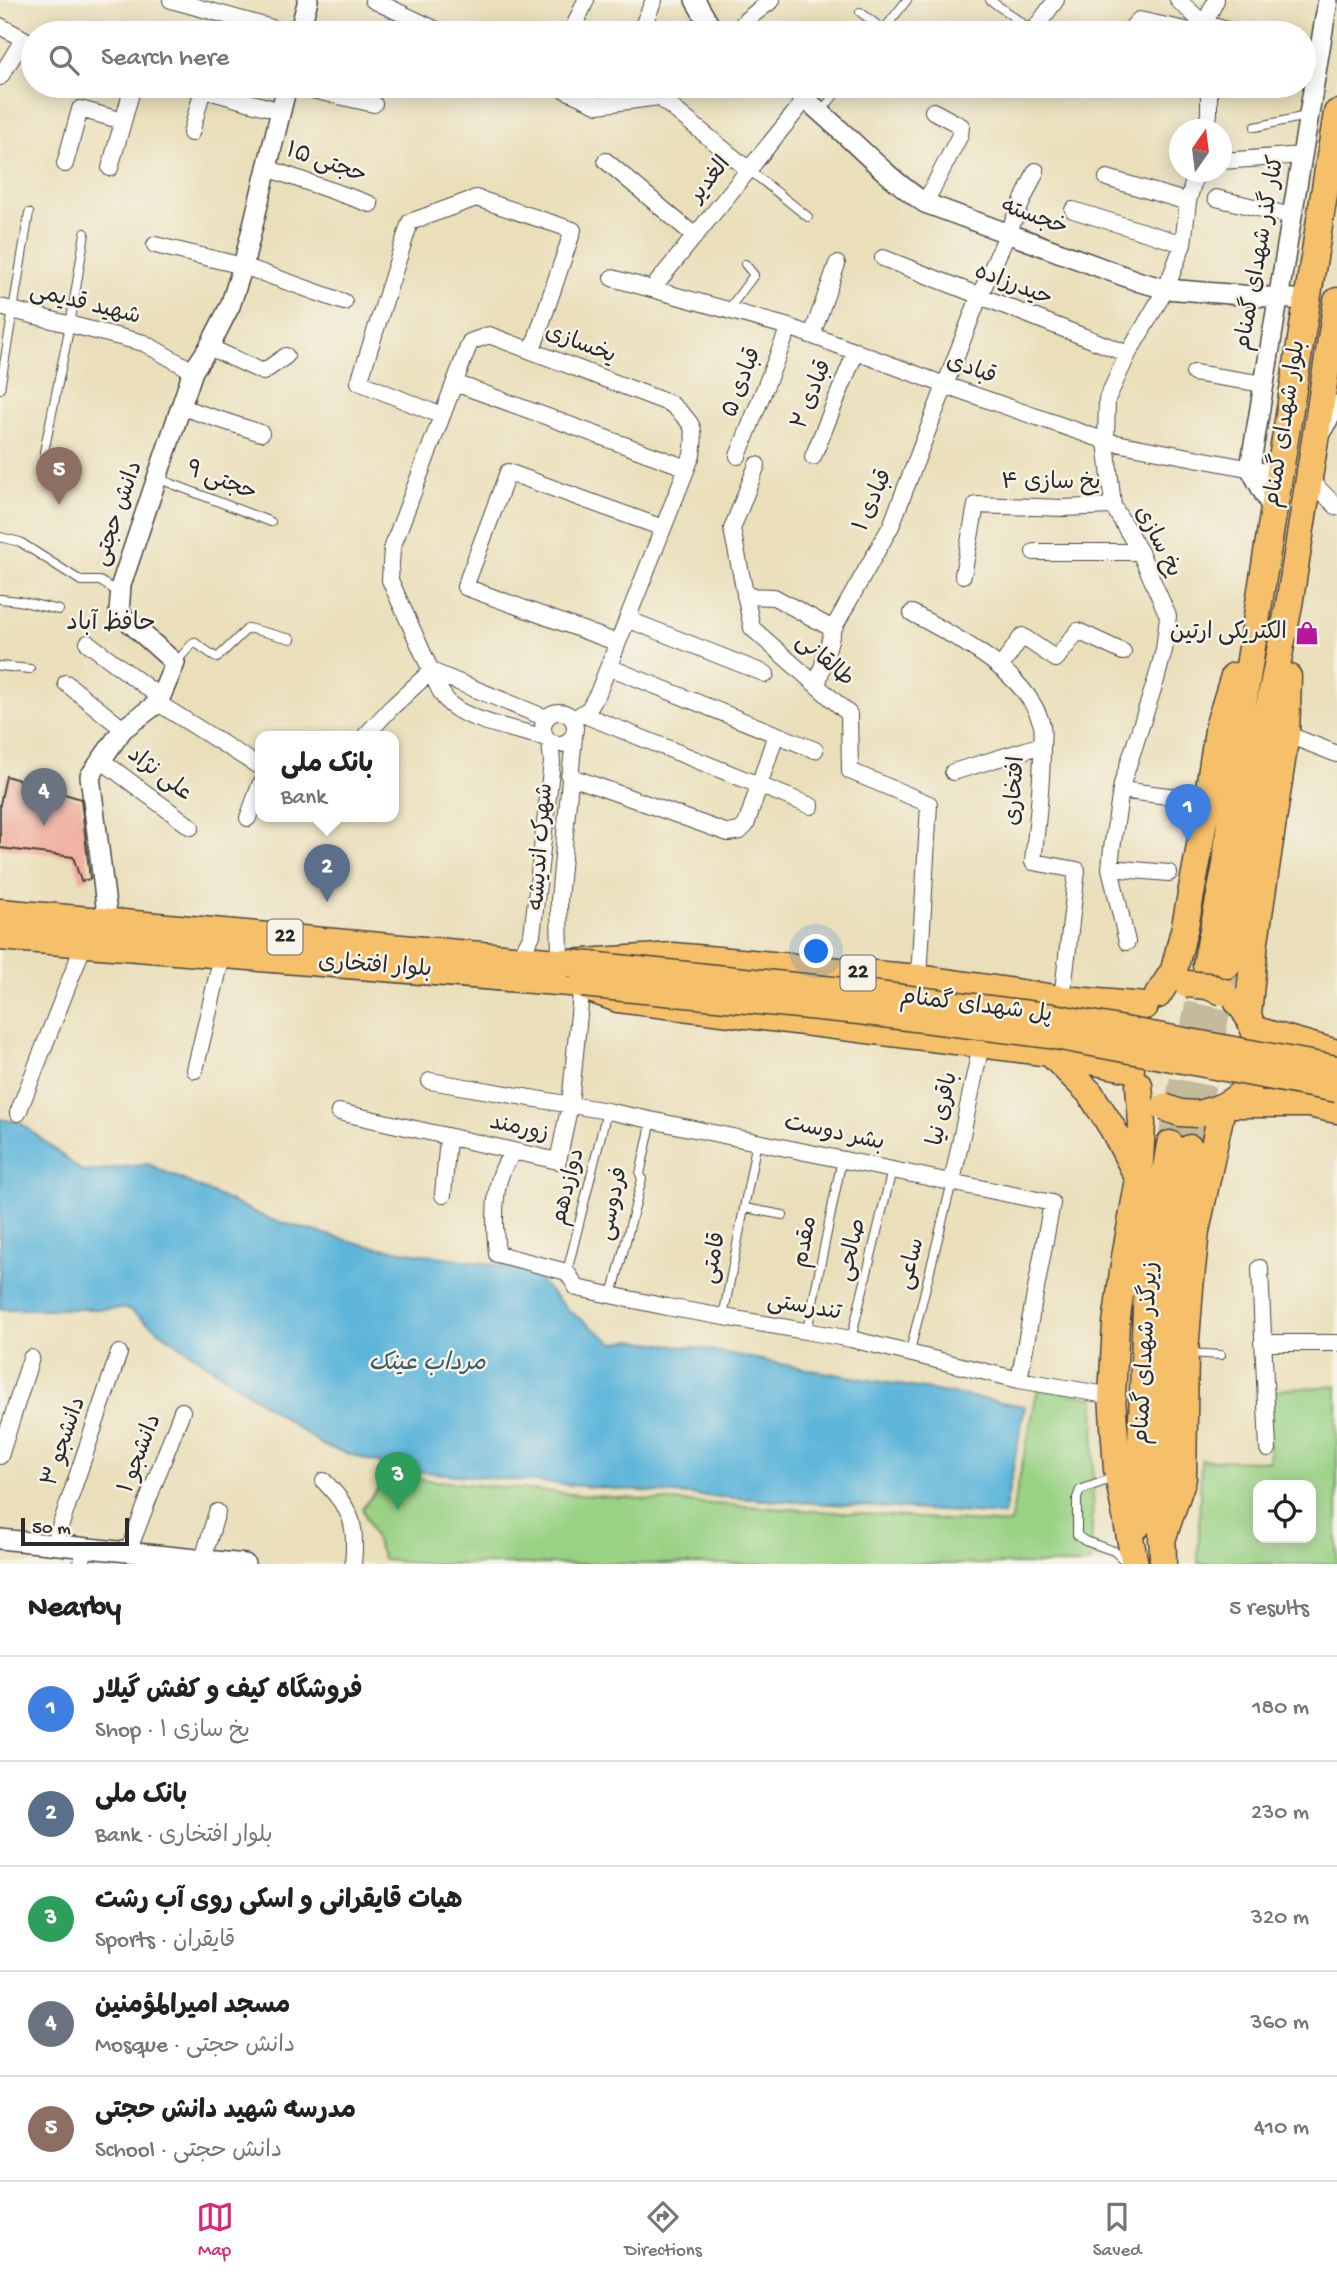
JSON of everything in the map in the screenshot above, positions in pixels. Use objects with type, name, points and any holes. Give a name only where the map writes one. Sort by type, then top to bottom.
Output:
[{"type":"highway","name":"بلوار شهدای گمنام","points":[[1337,113],[1334,152],[1306,300],[1238,735],[1216,965],[1245,867],[1260,752],[1289,605],[1314,443],[1331,377],[1337,301]]},
{"type":"highway","points":[[1136,1564],[1117,1469],[1112,1396],[1116,1324],[1139,1179],[1142,1124],[1128,1052],[1130,1036],[1135,1020],[1174,970],[1185,926],[1219,723],[1258,601]]},
{"type":"highway","points":[[1163,1552],[1183,1478],[1185,1352],[1196,1231],[1216,1109],[1242,1093],[1254,1071],[1259,1046],[1252,1022],[1255,941],[1286,734],[1289,605]]},
{"type":"highway","name":"بلوار افتخاری","points":[[0,912],[519,959],[570,970]]},
{"type":"highway","name":"بلوار افتخاری","points":[[0,937],[222,956],[570,970]]},
{"type":"highway","name":"22","points":[[570,970],[673,956],[919,978],[1062,999],[1152,1000],[1187,984],[1207,986],[1223,992],[1237,1002],[1252,1022]]},
{"type":"highway","name":"22","points":[[570,970],[590,989],[618,999],[1050,1053],[1135,1077]]},
{"type":"highway","name":"پل شهدای گمنام","points":[[570,970],[862,993],[1331,1057]]},
{"type":"highway","name":"پل شهدای گمنام","points":[[570,970],[845,1010],[1050,1035],[1337,1089]]},
{"type":"highway","points":[[930,1039],[945,1033],[956,1020],[958,1012],[955,993],[947,982]]},
{"type":"highway","points":[[1062,999],[1070,1006],[1074,1015],[1074,1035],[1068,1044],[1050,1053],[1090,1093],[1113,1129],[1139,1179]]},
{"type":"highway","points":[[1252,1022],[1331,1057],[1309,1104]]},
{"type":"highway","points":[[1135,1077],[1150,1097],[1164,1107],[1180,1113],[1309,1104],[1337,1110]]},
{"type":"highway","name":"زیرگذر شهدای گمنام","points":[[1136,1564],[1147,1283],[1180,1146],[1163,1347],[1160,1427],[1163,1552]]},
{"type":"street","points":[[302,21],[308,0]]},
{"type":"street","points":[[373,0],[418,21]]},
{"type":"street","points":[[577,21],[586,0]]},
{"type":"street","points":[[645,21],[654,0]]},
{"type":"street","points":[[695,0],[707,21]]},
{"type":"street","points":[[745,21],[772,0]]},
{"type":"street","points":[[1040,21],[1056,0]]},
{"type":"street","points":[[1178,0],[1194,21]]},
{"type":"street","points":[[1206,21],[1216,0]]},
{"type":"street","name":"کنار گذر شهدای گمنام","points":[[1316,73],[1328,0]]},
{"type":"street","points":[[175,1],[247,21]]},
{"type":"street","points":[[0,26],[21,38]]},
{"type":"street","points":[[0,77],[21,51]]},
{"type":"street","points":[[110,168],[130,98]]},
{"type":"street","points":[[191,134],[195,98]]},
{"type":"street","points":[[233,98],[281,111]]},
{"type":"street","name":"دانش حجتی","points":[[175,663],[119,613],[121,584],[193,371],[230,306],[243,266],[284,98]]},
{"type":"street","points":[[347,98],[374,104]]},
{"type":"street","points":[[583,98],[598,105],[651,98]]},
{"type":"street","points":[[660,98],[749,170]]},
{"type":"street","name":"خجسته","points":[[805,98],[903,188],[925,203],[1006,235],[1166,289],[1306,300]]},
{"type":"street","points":[[1208,119],[1209,98]]},
{"type":"street","name":"کنار گذر شهدای گمنام","points":[[1250,468],[1312,98]]},
{"type":"street","name":"الغدیر","points":[[652,289],[749,170],[814,105]]},
{"type":"street","points":[[65,164],[80,109],[123,121]]},
{"type":"street","points":[[925,203],[960,135],[961,126],[933,111]]},
{"type":"street","points":[[1232,160],[1302,155]]},
{"type":"street","points":[[606,161],[695,236]]},
{"type":"street","name":"حجتی ۱۵","points":[[267,168],[370,204]]},
{"type":"street","name":"قبادی ۱","points":[[817,685],[834,629],[891,526],[979,297],[1036,171]]},
{"type":"street","points":[[1107,178],[1188,202]]},
{"type":"street","name":"یخ سازی","points":[[1127,942],[1110,868],[1121,790],[1156,680],[1164,650],[1168,616],[1140,552],[1113,506],[1106,441],[1107,399],[1128,354],[1166,289],[1182,244],[1193,182]]},
{"type":"street","points":[[442,416],[359,382],[410,222],[476,198],[573,230],[532,351]]},
{"type":"street","points":[[1216,198],[1292,216]]},
{"type":"street","points":[[1073,210],[1182,244]]},
{"type":"street","points":[[155,245],[243,266],[344,302]]},
{"type":"street","name":"حیدرزاده","points":[[883,258],[1128,354]]},
{"type":"street","points":[[812,335],[838,264]]},
{"type":"street","name":"قبادی","points":[[612,278],[789,327],[945,386],[1106,441],[1278,474]]},
{"type":"street","name":"شهید قدیمی","points":[[7,309],[144,343],[193,371]]},
{"type":"street","name":"قبادی ۵","points":[[738,456],[789,327]]},
{"type":"street","name":"یخسازی","points":[[548,740],[471,716],[451,705],[440,690],[390,580],[393,548],[470,342],[489,335],[671,404],[690,420],[696,433],[687,468],[609,667],[594,701],[577,723]]},
{"type":"street","points":[[209,347],[263,372],[285,356]]},
{"type":"street","name":"قبادی ۲","points":[[813,457],[856,351]]},
{"type":"street","points":[[1194,373],[1264,384]]},
{"type":"street","points":[[455,383],[687,468]]},
{"type":"street","points":[[1314,443],[1337,405]]},
{"type":"street","points":[[181,407],[261,433]]},
{"type":"street","name":"طالقانی","points":[[757,465],[732,528],[752,628],[849,714],[850,771],[929,804],[919,978]]},
{"type":"street","points":[[1250,468],[1273,510]]},
{"type":"street","points":[[618,643],[465,587],[509,472],[663,528]]},
{"type":"street","points":[[1308,479],[1337,508]]},
{"type":"street","name":"یخ سازی ۴","points":[[963,575],[976,505],[1063,508],[1113,506]]},
{"type":"street","points":[[1034,552],[1140,552]]},
{"type":"street","points":[[745,596],[774,597],[834,629]]},
{"type":"street","name":"افتخاری","points":[[912,613],[970,644],[1000,668],[1022,687],[1042,723],[1042,778],[1033,862],[1077,870],[1062,999]]},
{"type":"street","points":[[627,619],[765,674]]},
{"type":"street","points":[[1000,668],[1022,636],[1056,659],[1078,631],[1124,652]]},
{"type":"street","points":[[88,643],[160,701],[255,763]]},
{"type":"street","points":[[108,922],[90,776],[123,729],[160,701],[175,663]]},
{"type":"street","points":[[609,667],[815,750]]},
{"type":"street","points":[[370,731],[431,671],[546,719]]},
{"type":"street","points":[[66,683],[123,729]]},
{"type":"street","points":[[577,723],[566,743],[560,745],[548,740],[543,728],[546,719],[559,711],[570,715],[577,723],[760,785],[811,806]]},
{"type":"street","name":"شهرک اندیشه","points":[[570,970],[559,900],[569,776],[577,723]]},
{"type":"street","points":[[569,776],[728,833],[740,831],[746,825],[776,734]]},
{"type":"street","points":[[1286,734],[1337,754]]},
{"type":"street","name":"شهرک اندیشه","points":[[519,959],[531,935],[552,762],[548,740]]},
{"type":"street","points":[[953,772],[1042,745]]},
{"type":"street","name":"علی نژاد","points":[[101,760],[191,827]]},
{"type":"street","points":[[1121,790],[1176,797]]},
{"type":"street","points":[[248,818],[255,800]]},
{"type":"street","points":[[544,829],[564,831]]},
{"type":"street","points":[[1110,868],[1169,873]]},
{"type":"street","points":[[18,1113],[84,944]]},
{"type":"street","points":[[195,1070],[222,956]]},
{"type":"street","name":"زورمند","points":[[339,1112],[558,1161],[570,1104],[570,970]]},
{"type":"street","name":"باقری نیا","points":[[952,1182],[981,1045]]},
{"type":"street","name":"بشر دوست","points":[[430,1081],[607,1111],[1052,1203],[1019,1380]]},
{"type":"street","points":[[443,1195],[448,1138]]},
{"type":"street","name":"تندرستی","points":[[515,1152],[505,1164],[495,1204],[497,1254],[567,1272],[577,1288],[851,1339],[1019,1380],[1112,1396]]},
{"type":"street","points":[[1260,1268],[1268,1449]]},
{"type":"street","points":[[1262,1343],[1337,1343]]},
{"type":"street","name":"دانشجو ۳","points":[[54,1545],[119,1353]]},
{"type":"street","points":[[0,1456],[31,1357]]},
{"type":"street","name":"دانشجو ۱","points":[[128,1552],[182,1411]]},
{"type":"street","points":[[324,1481],[346,1505],[355,1545],[353,1564]]},
{"type":"street","points":[[203,1559],[217,1512]]},
{"type":"street","points":[[0,1539],[54,1545],[83,1556],[128,1552],[245,1564]]},
{"type":"lane","points":[[892,21],[906,0]]},
{"type":"lane","points":[[990,0],[1018,21]]},
{"type":"lane","points":[[860,12],[871,21]]},
{"type":"lane","points":[[814,105],[824,98]]},
{"type":"lane","points":[[1255,127],[1309,116]]},
{"type":"lane","points":[[749,170],[808,217]]},
{"type":"lane","points":[[0,389],[7,309],[29,213]]},
{"type":"lane","points":[[44,452],[70,325],[85,233]]},
{"type":"lane","points":[[728,310],[754,275],[745,264]]},
{"type":"lane","name":"حجتی ۹","points":[[157,478],[271,522]]},
{"type":"lane","points":[[0,537],[20,542],[81,581],[100,581],[121,594]]},
{"type":"lane","points":[[0,600],[19,601],[59,610]]},
{"type":"lane","points":[[175,663],[194,642],[217,657],[248,628],[291,639]]},
{"type":"lane","points":[[0,666],[30,669]]},
{"type":"lane","name":"دوازدهم","points":[[567,1272],[607,1111]]},
{"type":"lane","name":"فردوسی","points":[[612,1295],[642,1179],[640,1174],[652,1120]]},
{"type":"lane","name":"قامتی","points":[[723,1317],[757,1142]]},
{"type":"lane","name":"مقدم","points":[[807,1332],[842,1159]]},
{"type":"lane","name":"صالحی","points":[[851,1339],[892,1170]]},
{"type":"lane","name":"ساعی","points":[[909,1355],[952,1182]]},
{"type":"lane","name":"قامتی","points":[[745,1208],[783,1215]]},
{"type":"lane","points":[[1185,1352],[1221,1355]]},
{"type":"lane","points":[[1117,1469],[1105,1480],[1080,1490],[1077,1498],[1077,1535],[1114,1551],[1128,1564]]},
{"type":"green space","points":[[1337,1386],[1337,1564],[1198,1564],[1201,1460],[1270,1461],[1265,1393]]},
{"type":"green space","points":[[1038,1388],[1095,1398],[1091,1564],[430,1564],[384,1560],[362,1508],[388,1476],[580,1495],[1010,1524]]},
{"type":"water","name":"مرداب عینک","points":[[0,1119],[21,1123],[83,1172],[148,1164],[269,1219],[369,1246],[529,1270],[568,1310],[614,1343],[632,1340],[705,1349],[1025,1406],[1004,1515],[674,1494],[400,1470],[324,1446],[128,1309],[0,1309]]},
{"type":"building","points":[[6,776],[81,799],[90,879],[81,881],[73,857],[0,848],[0,804]]},
{"type":"tunnel","points":[[1170,1144],[1206,965]]},
{"type":"tunnel","points":[[1190,1148],[1225,971]]},
{"type":"place","name":"مدرسه شهید دانش حجتی","points":[[59,505]]},
{"type":"place","name":"الکتریکی ارتین","points":[[1307,633]]},
{"type":"place","name":"مسجد امیرالمؤمنین","points":[[44,826]]},
{"type":"place","name":"فروشگاه کیف و کفش گیلار","points":[[1188,842]]},
{"type":"place","name":"بانک ملی","points":[[327,902]]},
{"type":"place","name":"هیات قایقرانی و اسکی روی آب رشت","points":[[398,1510]]},
{"type":"district","name":"حافظ آباد","points":[[111,624]]}]
